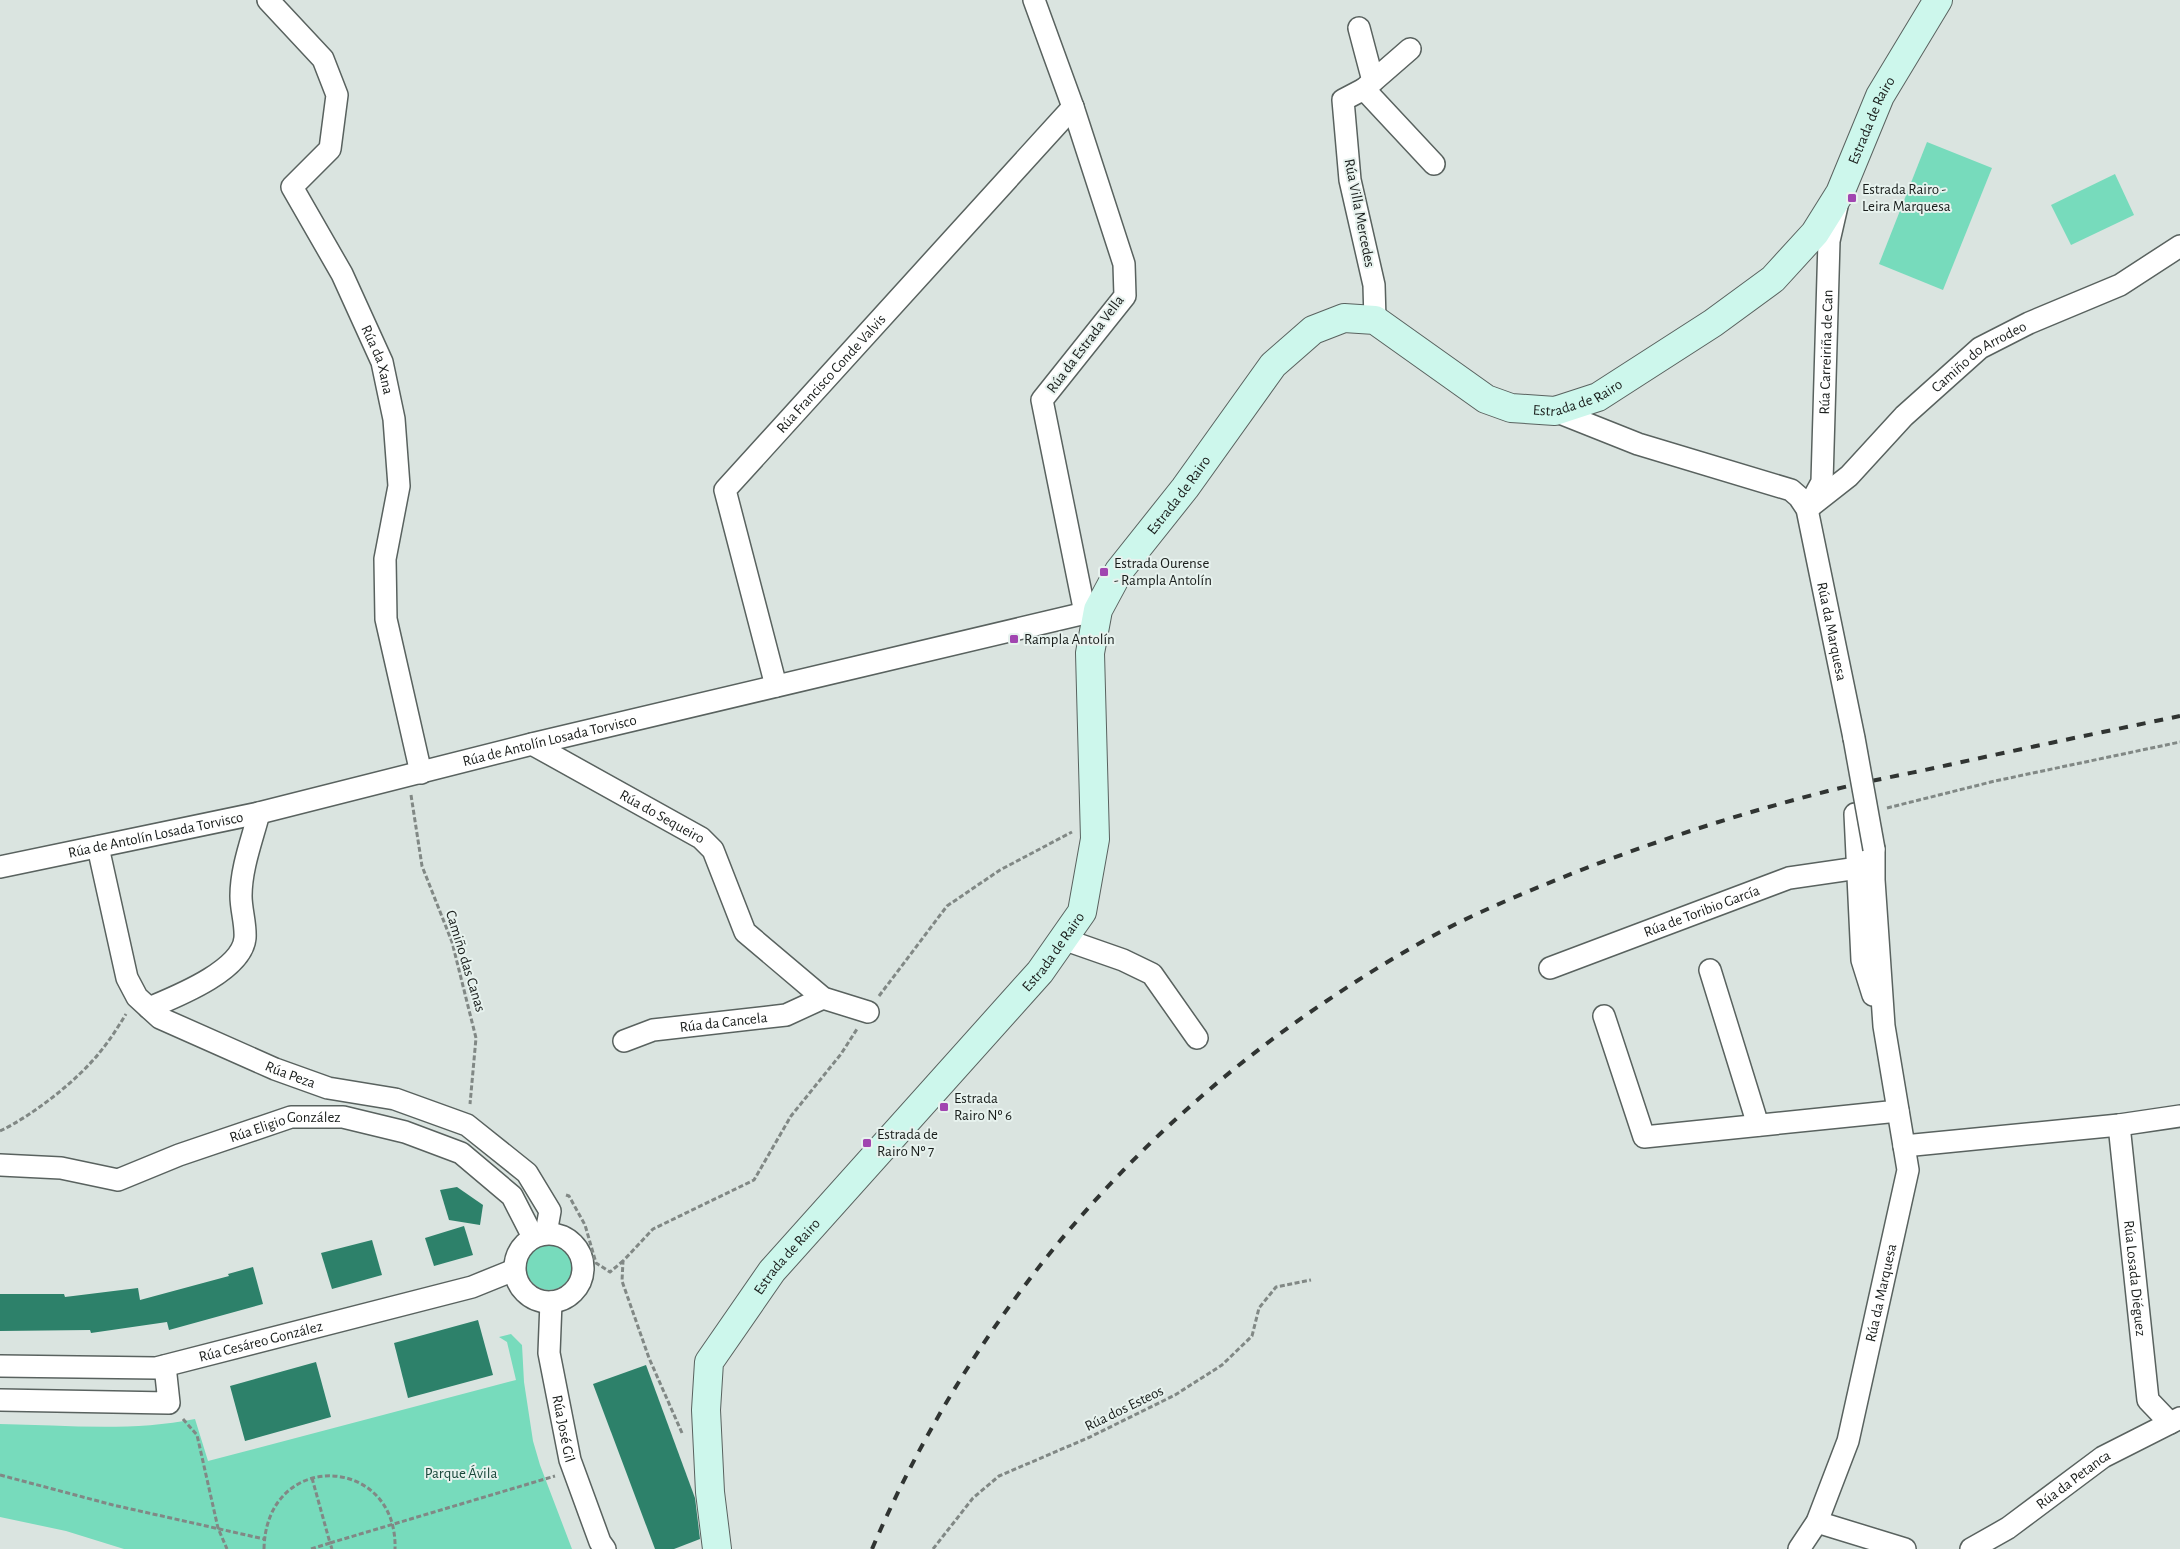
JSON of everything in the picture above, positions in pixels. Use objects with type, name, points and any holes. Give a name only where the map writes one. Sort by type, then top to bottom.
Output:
[{"type":"street","name":"Rúa da Xana","points":[[268,0],[323,59],[337,95],[330,149],[292,187],[342,274],[382,362],[394,419],[399,486],[385,559],[386,619],[415,775]]},
{"type":"street","points":[[1034,0],[1073,107]]},
{"type":"street","name":"Estrada de Rairo","points":[[717,1549],[710,1492],[706,1410],[709,1362],[772,1271],[1040,972],[1082,912],[1095,839],[1090,653],[1092,611],[1273,365],[1313,330],[1344,318],[1375,320],[1486,399],[1511,408],[1555,411],[1598,397],[1713,323],[1773,279],[1815,233],[1840,193],[1880,96],[1938,0]]},
{"type":"street","points":[[1359,28],[1369,85],[1434,164]]},
{"type":"street","name":"Rúa Villa Mercedes","points":[[1375,320],[1374,285],[1350,180],[1343,100],[1369,85],[1410,48]]},
{"type":"street","name":"Rúa da Estrada Vella","points":[[1073,107],[1124,264],[1125,296],[1042,400],[1092,611]]},
{"type":"street","name":"Rúa Francisco Conde Valvis","points":[[776,686],[725,490],[1073,107]]},
{"type":"street","name":"Rúa Carreiriña de Can","points":[[1808,509],[1822,482],[1829,241],[1840,193]]},
{"type":"street","name":"Camiño do Arrodeo","points":[[1808,509],[1849,476],[1904,416],[1980,348],[2029,323],[2120,285],[2180,246]]},
{"type":"street","points":[[1555,411],[1638,444],[1791,490],[1808,509]]},
{"type":"street","name":"Rúa da Marquesa","points":[[1799,1549],[1817,1522],[1848,1441],[1908,1170],[1884,1026],[1874,880],[1874,849],[1854,738],[1808,509]]},
{"type":"street","name":"Rúa de Antolín Losada Torvisco","points":[[0,868],[259,813],[532,744],[1092,611]]},
{"type":"street","name":"Rúa do Sequeiro","points":[[532,744],[701,838],[712,850],[746,932],[823,998],[868,1012]]},
{"type":"street","points":[[98,847],[127,978],[143,1003],[187,992],[219,974],[242,949],[245,939],[241,896],[243,873],[259,813]]},
{"type":"street","name":"Rúa da Marquesa","points":[[1855,814],[1862,960],[1884,1026]]},
{"type":"street","name":"Rúa de Toribio García","points":[[1550,968],[1789,878],[1858,868]]},
{"type":"street","points":[[1063,939],[1123,960],[1152,974],[1197,1038]]},
{"type":"street","points":[[1710,970],[1758,1125]]},
{"type":"street","name":"Rúa da Cancela","points":[[624,1041],[654,1030],[786,1014],[823,998]]},
{"type":"street","name":"Rúa Peza","points":[[143,1003],[160,1018],[275,1069],[328,1088],[396,1099],[467,1125],[527,1173],[532,1180],[550,1211],[540,1235]]},
{"type":"street","points":[[1604,1016],[1644,1137],[1898,1111]]},
{"type":"street","points":[[1904,1146],[2119,1125],[2180,1116]]},
{"type":"street","name":"Rúa Eligio González","points":[[0,1166],[61,1168],[118,1180],[215,1142],[291,1117],[343,1117],[405,1132],[461,1153],[512,1196],[540,1235]]},
{"type":"street","name":"Rúa Losada Diéguez","points":[[2119,1125],[2148,1400],[2175,1420]]},
{"type":"street","points":[[540,1235],[560,1235],[572,1242],[580,1252],[583,1265],[582,1279],[575,1290],[564,1299],[551,1302],[538,1300],[526,1293],[518,1283],[514,1270],[516,1256],[523,1245],[540,1235]]},
{"type":"street","name":"Rúa Cesáreo González","points":[[0,1366],[156,1368],[472,1287],[514,1270]]},
{"type":"street","name":"Rúa José Gil","points":[[551,1302],[549,1352],[572,1470],[600,1542],[605,1549]]},
{"type":"street","points":[[0,1400],[169,1403],[165,1366]]},
{"type":"street","name":"Rúa da Petanca","points":[[1971,1549],[2008,1528],[2103,1457],[2175,1420]]},
{"type":"street","points":[[1817,1522],[1905,1549]]},
{"type":"path","points":[[1855,814],[1995,781],[2180,742]]},
{"type":"path","name":"Camiño das Canas","points":[[415,775],[422,866],[452,942],[476,1038],[467,1125]]},
{"type":"path","points":[[532,1180],[569,1196],[585,1225],[596,1263],[610,1272],[623,1261],[652,1229],[754,1180],[791,1116],[841,1054],[892,977],[948,906],[1000,870],[1095,820]]},
{"type":"path","points":[[0,1130],[35,1111],[80,1072],[100,1053],[143,1003]]},
{"type":"path","points":[[623,1261],[622,1281],[649,1358],[684,1437]]},
{"type":"path","name":"Rúa dos Esteos","points":[[933,1549],[973,1498],[999,1476],[1090,1437],[1175,1395],[1222,1365],[1252,1336],[1259,1308],[1276,1287],[1311,1280]]},
{"type":"path","points":[[197,1435],[218,1528],[226,1549]]},
{"type":"path","points":[[311,1549],[572,1470]]},
{"type":"path","points":[[0,1475],[112,1506],[264,1539]]},
{"type":"path","points":[[264,1549],[264,1531],[270,1514],[280,1498],[294,1486],[312,1478],[330,1475],[348,1478],[366,1486],[381,1499],[394,1525],[395,1549]]},
{"type":"path","points":[[312,1478],[332,1549]]},
{"type":"green space","points":[[1927,142],[1992,168],[1943,290],[1879,264]]},
{"type":"green space","points":[[2115,174],[2134,215],[2071,245],[2051,205]]},
{"type":"green space","points":[[549,1244],[562,1248],[568,1254],[572,1267],[568,1280],[562,1286],[549,1290],[536,1286],[530,1280],[526,1267],[530,1254],[536,1248]]},
{"type":"green space","name":"Parque Ávila","points":[[511,1334],[522,1345],[524,1382],[533,1441],[540,1465],[572,1549],[124,1549],[66,1531],[0,1517],[0,1424],[122,1427],[195,1419],[208,1461],[516,1380],[507,1342],[499,1337]]},
{"type":"building","points":[[457,1187],[483,1205],[480,1225],[449,1220],[440,1190]]},
{"type":"building","points":[[464,1226],[473,1255],[434,1266],[425,1238]]},
{"type":"building","points":[[372,1240],[382,1275],[332,1289],[321,1253]]},
{"type":"building","points":[[253,1267],[263,1304],[169,1330],[167,1322],[91,1333],[90,1330],[0,1331],[0,1294],[64,1294],[65,1297],[138,1288],[140,1300],[229,1276],[228,1274]]},
{"type":"building","points":[[478,1320],[493,1375],[408,1398],[394,1343]]},
{"type":"building","points":[[316,1362],[331,1417],[245,1441],[230,1386]]},
{"type":"building","points":[[646,1365],[695,1498],[700,1539],[674,1549],[655,1549],[593,1384]]},
{"type":"railway","points":[[872,1549],[911,1467],[955,1389],[1004,1314],[1058,1243],[1118,1176],[1182,1113],[1251,1055],[1362,978],[1420,943],[1481,912],[1565,876],[1696,829],[1843,787],[2180,716]]},
{"type":"place","name":"Estrada Rairo - Leira Marquesa","points":[[1852,198]]},
{"type":"place","name":"Estrada Ourense - Rampla Antolín","points":[[1104,572]]},
{"type":"place","name":"Rampla Antolín","points":[[1014,639]]},
{"type":"place","name":"Estrada Rairo Nº 6","points":[[944,1107]]},
{"type":"place","name":"Estrada de Rairo Nº 7","points":[[867,1143]]}]
